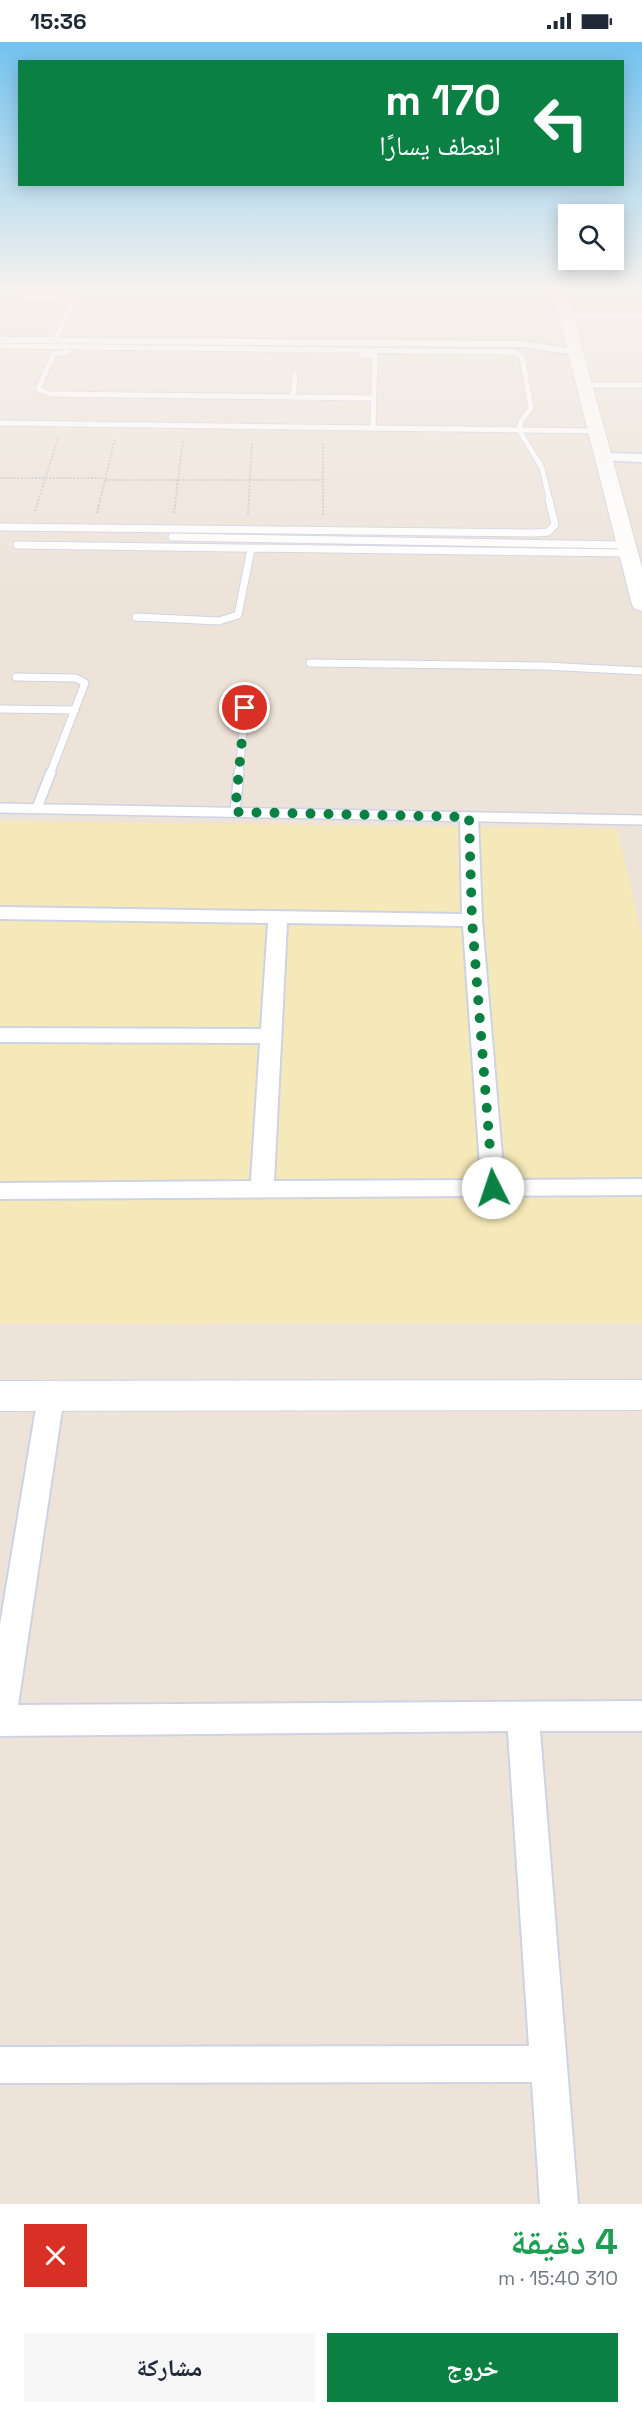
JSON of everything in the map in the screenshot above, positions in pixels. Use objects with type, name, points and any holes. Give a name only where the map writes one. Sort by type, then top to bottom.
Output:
[{"type":"street","points":[[586,394],[642,605]]},
{"type":"street","points":[[603,457],[642,458]]},
{"type":"street","points":[[469,817],[472,920],[493,1188]]},
{"type":"street","points":[[0,913],[472,920]]},
{"type":"street","points":[[262,1189],[278,917]]},
{"type":"street","points":[[0,1035],[271,1036]]},
{"type":"street","points":[[0,1191],[642,1187]]},
{"type":"street","points":[[0,1396],[642,1395]]},
{"type":"street","points":[[51,1396],[0,1720],[642,1716]]},
{"type":"street","points":[[523,1717],[559,2204]]},
{"type":"street","points":[[0,2065],[549,2064]]},
{"type":"lane","points":[[50,394],[374,399]]},
{"type":"lane","points":[[373,428],[374,394]]},
{"type":"lane","points":[[0,527],[548,532],[555,525],[542,468],[519,430],[521,421],[530,412],[529,394]]},
{"type":"lane","points":[[0,423],[596,431]]},
{"type":"lane","points":[[0,534],[626,549]]},
{"type":"lane","points":[[18,545],[251,549],[626,549]]},
{"type":"lane","points":[[136,617],[219,621],[234,618],[240,612],[251,549]]},
{"type":"lane","points":[[310,663],[544,666],[642,671]]},
{"type":"lane","points":[[16,677],[82,680],[85,685],[37,808]]},
{"type":"lane","points":[[235,812],[245,708]]},
{"type":"lane","points":[[0,709],[75,710]]},
{"type":"lane","points":[[0,808],[642,820]]},
{"type":"path","points":[[32,519],[63,423]]},
{"type":"path","points":[[95,519],[119,424]]},
{"type":"path","points":[[173,521],[185,425]]},
{"type":"path","points":[[248,521],[254,426]]},
{"type":"path","points":[[322,427],[323,522]]},
{"type":"path","points":[[0,478],[323,480]]},
{"type":"sand","points":[[0,821],[617,829],[642,937],[642,1323],[0,1324]]},
{"type":"route","points":[[245,708],[235,812],[469,817],[472,920],[493,1188]]}]
